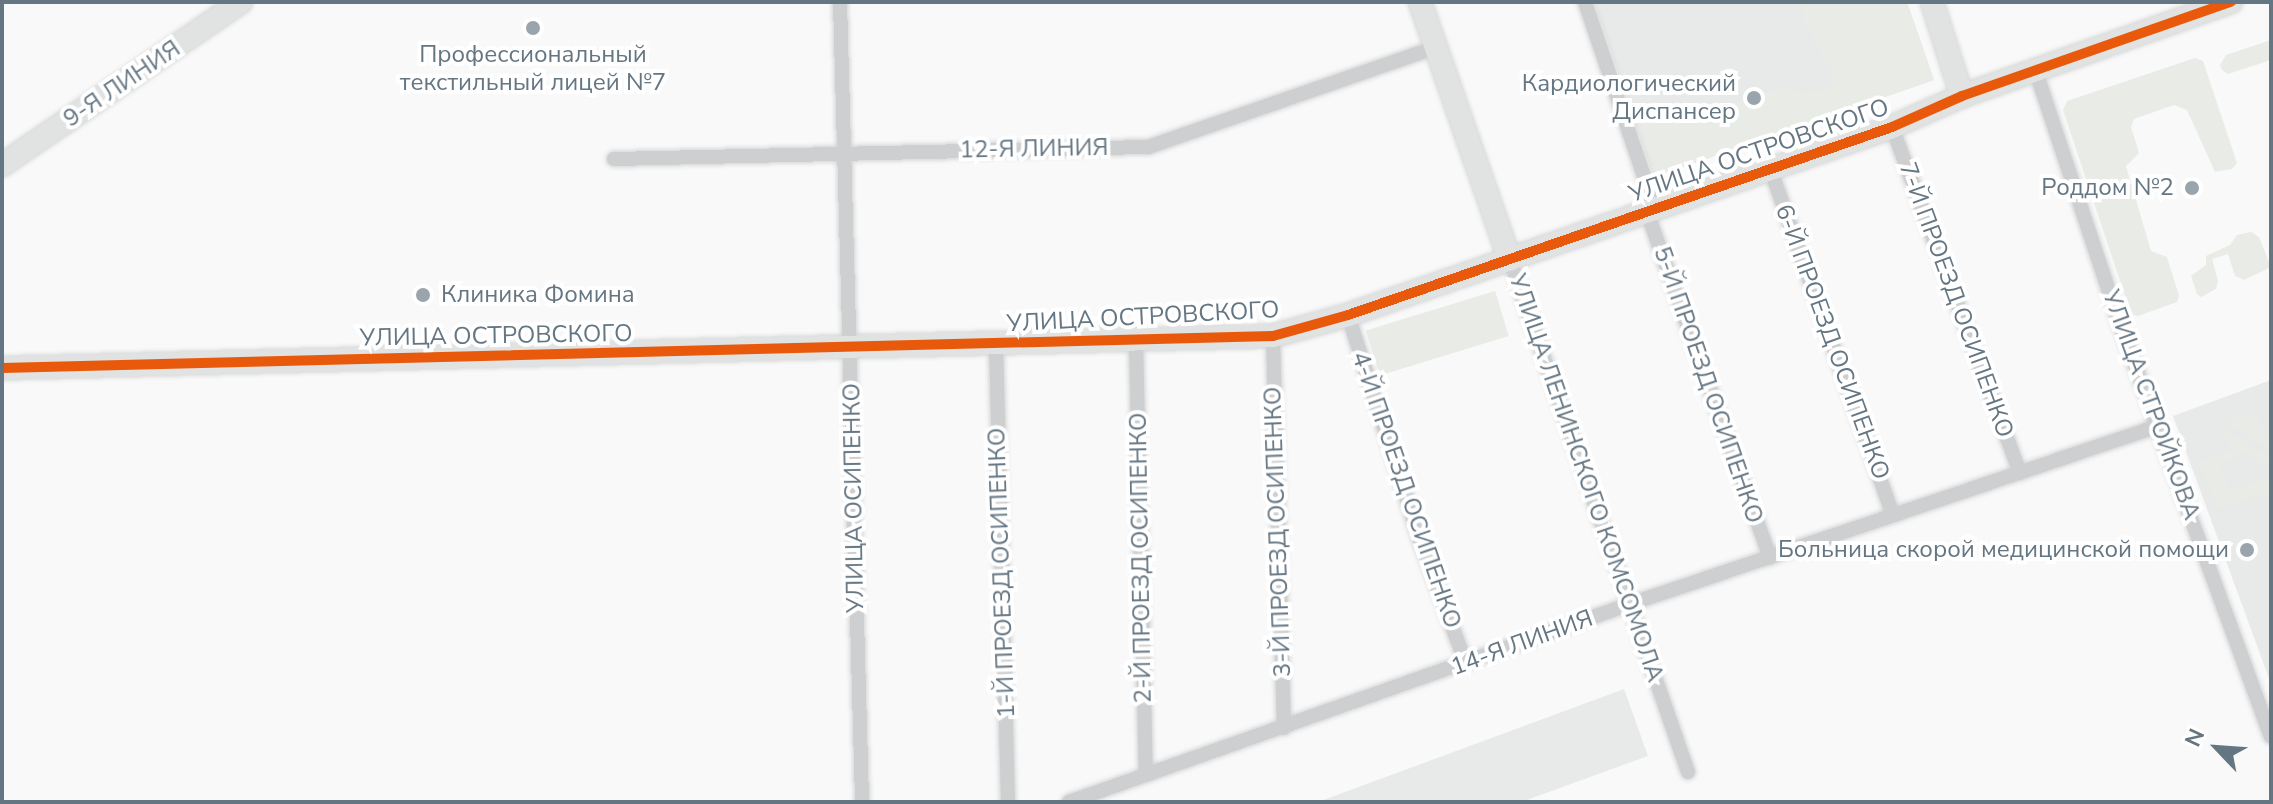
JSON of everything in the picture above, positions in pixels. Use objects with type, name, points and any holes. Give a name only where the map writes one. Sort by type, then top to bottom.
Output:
[{"type":"street","name":"9-Я ЛИНИЯ","points":[[2,165],[241,2]]},
{"type":"street","name":"УЛИЦА ОСИПЕНКО","points":[[840,2],[862,802]]},
{"type":"street","name":"УЛИЦА ЛЕНИНСКОГО КОМСОМОЛА","points":[[1420,2],[1688,772]]},
{"type":"street","name":"5-Й ПРОЕЗД ОСИПЕНКО","points":[[1585,2],[1651,210],[1770,558]]},
{"type":"street","points":[[1932,2],[1962,96]]},
{"type":"street","name":"УЛИЦА ОСТРОВСКОГО","points":[[2,368],[1273,336],[1348,315],[1892,127],[1962,96],[2231,2]]},
{"type":"street","name":"12-Я ЛИНИЯ","points":[[614,159],[1148,147],[1436,47]]},
{"type":"street","name":"УЛИЦА СТРОЙКОВА","points":[[2036,72],[2121,327],[2271,736]]},
{"type":"street","name":"7-Й ПРОЕЗД ОСИПЕНКО","points":[[1892,127],[2020,473]]},
{"type":"street","name":"6-Й ПРОЕЗД ОСИПЕНКО","points":[[1770,168],[1893,515]]},
{"type":"street","name":"4-Й ПРОЕЗД ОСИПЕНКО","points":[[1348,315],[1420,540],[1466,664]]},
{"type":"street","name":"3-Й ПРОЕЗД ОСИПЕНКО","points":[[1273,336],[1284,728]]},
{"type":"street","name":"2-Й ПРОЕЗД ОСИПЕНКО","points":[[1136,341],[1146,775]]},
{"type":"street","name":"1-Й ПРОЕЗД ОСИПЕНКО","points":[[996,344],[1008,802]]},
{"type":"street","name":"14-Я ЛИНИЯ","points":[[1069,802],[1630,604],[2158,426]]},
{"type":"shaded area","name":"Кардиологический Диспансер","points":[[1594,2],[1907,2],[1934,80],[1654,177]]},
{"type":"shaded area","points":[[1804,2],[1907,2],[1934,80],[1654,177],[1633,117],[1643,108],[1684,102],[1718,109],[1781,87],[1804,93],[1831,88],[1834,75],[1802,17]]},
{"type":"shaded area","points":[[2271,40],[2271,60],[2228,74],[2222,70],[2220,65],[2226,55]]},
{"type":"shaded area","points":[[2195,58],[2203,61],[2237,163],[2232,169],[2215,172],[2187,110],[2174,105],[2134,119],[2131,127],[2139,153],[2126,166],[2151,251],[2167,257],[2179,296],[2177,302],[2138,316],[2131,314],[2063,110],[2067,101]]},
{"type":"shaded area","points":[[2251,232],[2259,237],[2271,267],[2244,280],[2235,276],[2228,254],[2212,259],[2218,281],[2216,289],[2201,297],[2197,294],[2191,276],[2206,265],[2206,256],[2230,245],[2237,235]]},
{"type":"shaded area","points":[[1495,291],[1509,336],[1380,375],[1366,330]]},
{"type":"shaded area","name":"Больница скорой медицинской помощи","points":[[2271,380],[2271,684],[2173,416]]},
{"type":"shaded area","points":[[2249,413],[2259,417],[2270,450],[2223,421]]},
{"type":"shaded area","points":[[2222,428],[2270,456],[2266,465],[2256,463],[2250,452],[2220,463],[2229,491],[2271,477],[2271,493],[2217,508],[2199,462],[2231,450]]},
{"type":"shaded area","points":[[1624,689],[1648,756],[1521,802],[1318,802]]},
{"type":"cycle path","points":[[2,368],[1273,336],[1348,315],[1892,127],[1962,96],[2231,2]]},
{"type":"place","name":"Профессиональный текстильный лицей №7","points":[[533,28]]},
{"type":"place","name":"Кардиологический Диспансер","points":[[1754,98]]},
{"type":"place","name":"Роддом №2","points":[[2192,188]]},
{"type":"place","name":"Клиника Фомина","points":[[423,295]]},
{"type":"place","name":"Больница скорой медицинской помощи","points":[[2247,550]]}]
